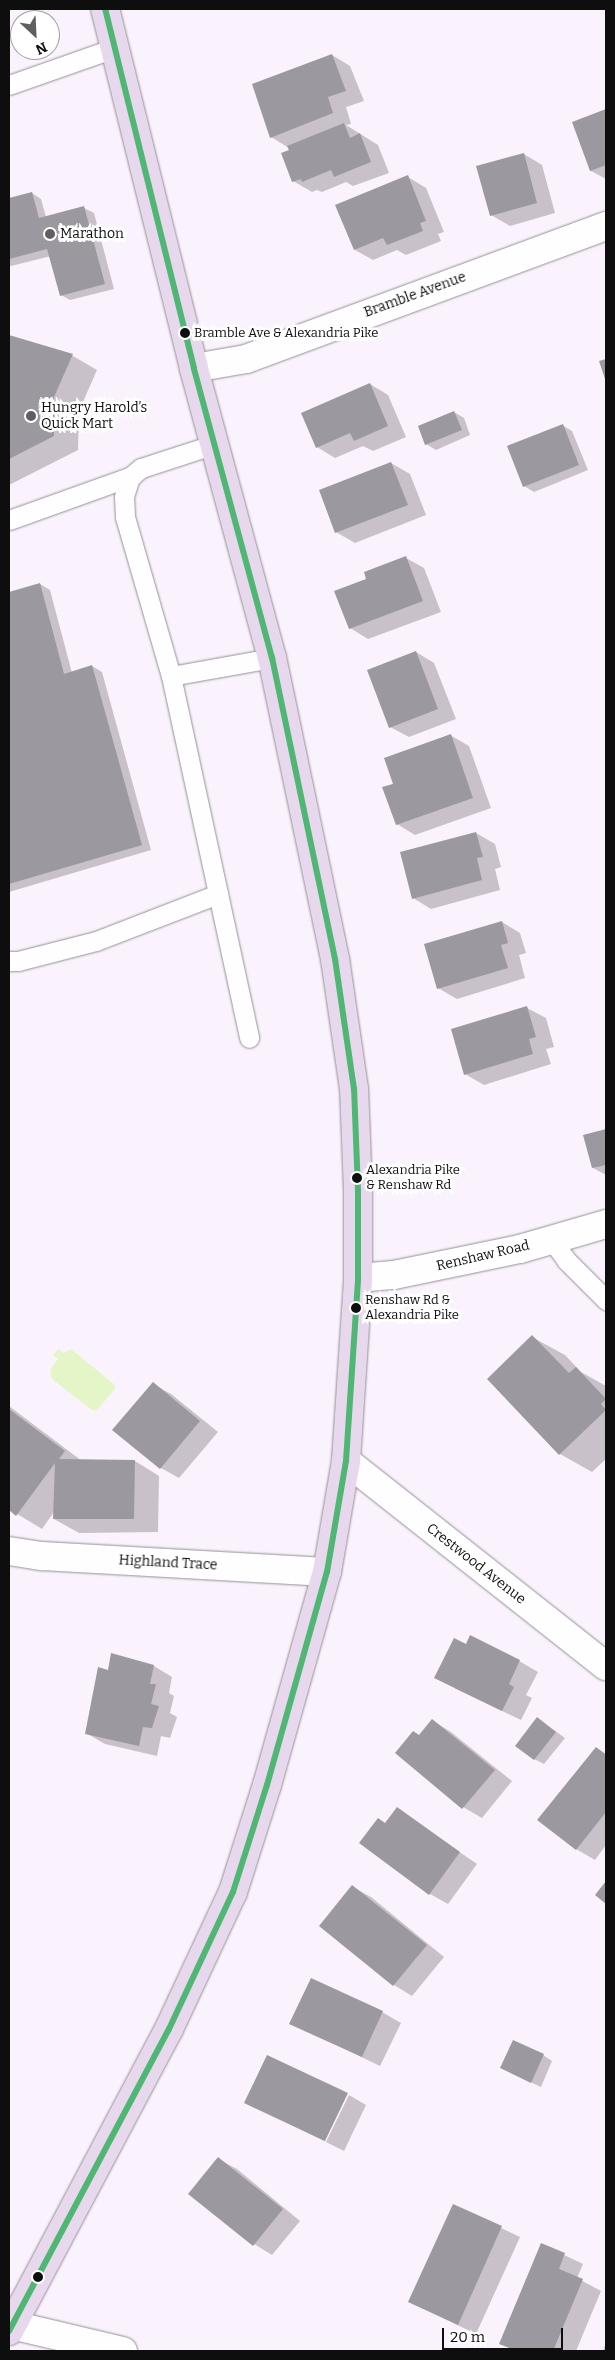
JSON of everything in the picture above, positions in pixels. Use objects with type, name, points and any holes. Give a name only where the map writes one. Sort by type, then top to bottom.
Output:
[{"type":"main road","points":[[10,2328],[169,2029],[234,1892],[268,1785],[327,1572],[346,1461],[358,1278],[358,1191],[354,1089],[335,959],[272,658],[194,368],[105,9]]},
{"type":"street","name":"Bramble Avenue","points":[[194,368],[246,359],[606,226]]},
{"type":"street","name":"Renshaw Road","points":[[358,1278],[394,1275],[520,1249],[606,1224]]},
{"type":"street","name":"Crestwood Avenue","points":[[346,1461],[606,1666]]},
{"type":"street","name":"Highland Trace","points":[[9,1551],[42,1556],[327,1572]]},
{"type":"street","points":[[10,2328],[62,2335],[107,2349],[123,2351]]},
{"type":"lane","points":[[9,85],[114,48]]},
{"type":"lane","points":[[9,520],[132,476],[141,468],[214,444]]},
{"type":"lane","points":[[132,476],[124,497],[125,518],[171,676],[249,1038]]},
{"type":"lane","points":[[171,676],[272,658]]},
{"type":"lane","points":[[9,961],[18,961],[96,941],[218,894]]},
{"type":"lane","points":[[551,1240],[566,1260],[606,1300]]},
{"type":"shaded area","points":[[58,1349],[63,1353],[71,1349],[115,1385],[115,1389],[96,1411],[92,1410],[52,1379],[50,1370],[58,1359],[53,1355]]},
{"type":"building","points":[[332,54],[346,91],[328,97],[333,113],[270,138],[252,84]]},
{"type":"building","points":[[606,109],[606,165],[590,171],[572,122]]},
{"type":"building","points":[[344,123],[350,138],[360,133],[371,162],[334,177],[331,170],[302,182],[301,179],[292,182],[281,153],[289,150],[287,146]]},
{"type":"building","points":[[524,153],[537,203],[490,216],[476,166]]},
{"type":"building","points":[[408,175],[426,221],[420,223],[423,231],[387,245],[383,238],[354,250],[335,205]]},
{"type":"building","name":"Marathon","points":[[32,192],[39,218],[84,206],[105,284],[60,296],[47,249],[9,259],[9,198]]},
{"type":"building","name":"Hungry Harold’s Quick Mart","points":[[9,335],[73,354],[54,397],[54,436],[9,459]]},
{"type":"building","points":[[606,359],[606,382],[599,361]]},
{"type":"building","points":[[370,383],[388,426],[354,441],[350,433],[316,448],[301,413]]},
{"type":"building","points":[[454,411],[462,430],[425,445],[418,426]]},
{"type":"building","points":[[563,424],[579,465],[523,487],[507,446]]},
{"type":"building","points":[[391,462],[408,505],[335,533],[319,490]]},
{"type":"building","points":[[406,556],[423,601],[349,629],[334,591],[366,579],[364,572]]},
{"type":"building","points":[[40,583],[64,674],[92,665],[142,845],[9,884],[9,592]]},
{"type":"building","points":[[416,651],[438,709],[389,728],[367,670]]},
{"type":"building","points":[[451,734],[473,798],[396,825],[382,787],[393,784],[384,758]]},
{"type":"building","points":[[476,832],[483,857],[477,858],[482,880],[412,899],[400,852]]},
{"type":"building","points":[[502,921],[508,943],[501,945],[508,968],[437,989],[424,944]]},
{"type":"building","points":[[527,1006],[536,1037],[529,1039],[533,1054],[464,1075],[451,1029]]},
{"type":"building","points":[[606,1129],[606,1165],[592,1168],[583,1135]]},
{"type":"building","points":[[532,1335],[569,1373],[576,1367],[606,1399],[601,1404],[606,1410],[559,1455],[487,1379]]},
{"type":"building","points":[[153,1382],[200,1421],[160,1469],[112,1430]]},
{"type":"building","points":[[9,1409],[65,1451],[59,1459],[135,1460],[134,1519],[53,1519],[55,1463],[16,1516],[9,1510]]},
{"type":"building","points":[[470,1635],[520,1660],[509,1684],[514,1687],[502,1711],[434,1678],[454,1638],[466,1644]]},
{"type":"building","points":[[111,1653],[154,1665],[150,1684],[156,1684],[151,1704],[159,1706],[152,1728],[143,1727],[139,1746],[85,1734],[98,1667],[108,1670]]},
{"type":"building","points":[[537,1717],[556,1732],[534,1760],[515,1746]]},
{"type":"building","points":[[432,1719],[495,1770],[462,1809],[395,1753],[413,1731],[419,1735]]},
{"type":"building","points":[[596,1747],[606,1755],[606,1812],[576,1850],[537,1820]]},
{"type":"building","points":[[397,1807],[460,1852],[429,1895],[359,1843],[378,1818],[385,1823]]},
{"type":"building","points":[[606,1881],[606,1904],[595,1895]]},
{"type":"building","points":[[352,1885],[427,1945],[393,1986],[319,1926]]},
{"type":"building","points":[[311,1978],[383,2011],[362,2057],[289,2024]]},
{"type":"building","points":[[513,2040],[544,2054],[531,2083],[500,2068]]},
{"type":"building","points":[[267,2055],[348,2093],[325,2141],[244,2103]]},
{"type":"building","points":[[218,2157],[283,2209],[253,2246],[188,2194]]},
{"type":"building","points":[[453,2204],[502,2226],[458,2325],[408,2302]]},
{"type":"building","points":[[541,2243],[565,2253],[559,2269],[583,2279],[553,2351],[517,2351],[499,2344]]},
{"type":"transit line","points":[[9,2331],[169,2029],[233,1892],[267,1785],[327,1572],[346,1461],[358,1278],[358,1191],[354,1089],[335,959],[272,658],[194,368],[105,9]]},
{"type":"place","name":"Marathon","points":[[50,234]]},
{"type":"place","name":"Bramble Ave & Alexandria Pike","points":[[185,333]]},
{"type":"place","name":"Hungry Harold’s Quick Mart","points":[[31,416]]},
{"type":"place","name":"Alexandria Pike & Renshaw Rd","points":[[357,1178]]},
{"type":"place","name":"Renshaw Rd & Alexandria Pike","points":[[356,1308]]}]
